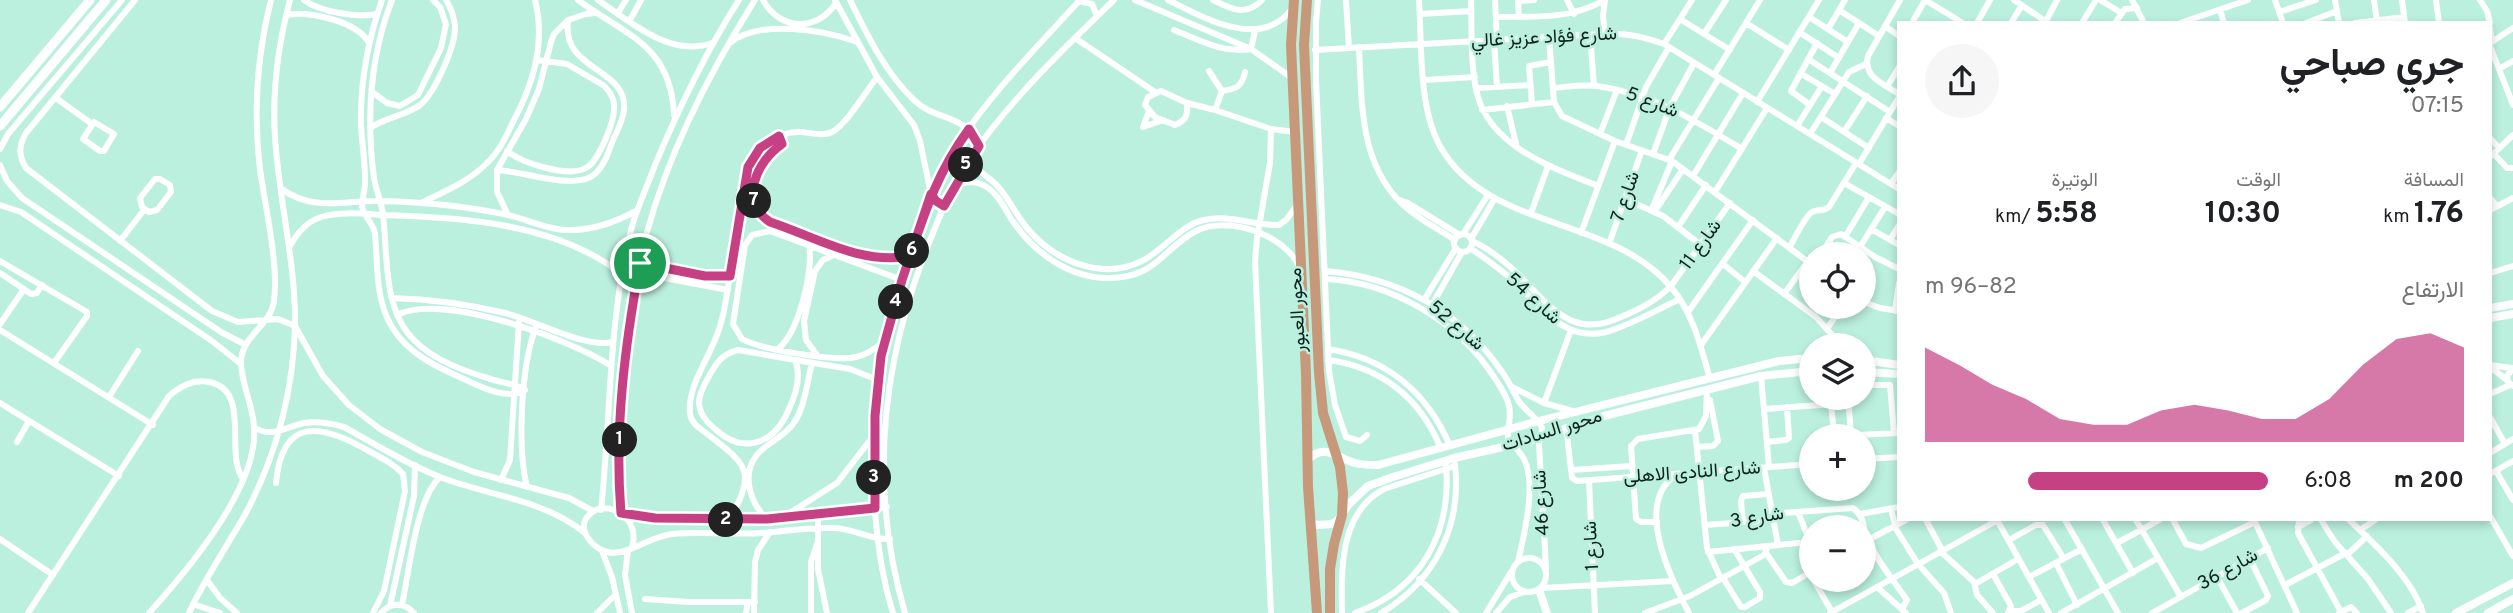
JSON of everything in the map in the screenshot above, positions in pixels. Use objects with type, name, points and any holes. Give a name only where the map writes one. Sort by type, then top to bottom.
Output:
[{"type":"highway","name":"محور العبور","points":[[1307,0],[1304,28],[1305,67],[1319,373],[1323,413],[1336,454],[1343,493],[1342,515],[1331,556],[1330,613]]},
{"type":"highway","name":"محور العبور","points":[[1293,4],[1292,79],[1317,613]]},
{"type":"main road","points":[[0,107],[90,0]]},
{"type":"main road","points":[[0,126],[106,0]]},
{"type":"street","points":[[0,149],[8,134],[122,0]]},
{"type":"street","points":[[135,0],[26,133],[21,142],[22,162],[31,173],[212,311],[228,319],[249,323],[269,319],[286,321],[295,326],[323,376],[364,418],[422,452],[447,463],[569,498],[597,510],[670,518],[729,520],[781,518],[887,507]]},
{"type":"street","points":[[152,612],[191,565],[224,516],[243,479],[253,448],[255,428],[241,364],[246,345],[260,325],[269,319],[274,301],[275,283],[257,120],[261,51],[271,0]]},
{"type":"street","points":[[189,613],[263,478],[279,432],[290,373],[295,326],[290,246],[275,139],[274,91],[280,43],[290,0]]},
{"type":"street","points":[[304,0],[315,6],[351,15],[377,15]]},
{"type":"street","points":[[382,0],[369,43],[361,108],[365,178],[363,201],[365,214],[374,230],[383,306],[398,337],[433,364],[481,387],[514,394],[525,390]]},
{"type":"street","points":[[392,0],[377,46],[371,91],[370,128],[374,177],[381,201],[392,298],[397,315],[414,340],[438,357],[525,390]]},
{"type":"street","points":[[371,91],[387,103],[400,106],[418,95],[436,62],[446,33],[444,15],[433,0]]},
{"type":"street","points":[[370,128],[390,117],[410,111],[429,94],[454,35],[453,15],[446,0]]},
{"type":"street","points":[[419,203],[475,174],[494,156],[525,99],[537,60],[539,23],[536,0]]},
{"type":"street","points":[[578,0],[636,37],[651,51],[669,83],[674,119]]},
{"type":"street","points":[[598,0],[673,45],[700,47],[712,43]]},
{"type":"street","points":[[618,13],[626,0]]},
{"type":"street","points":[[630,20],[641,0]]},
{"type":"street","points":[[585,533],[585,520],[597,510],[613,342],[622,274],[636,211],[674,119],[712,43],[739,0]]},
{"type":"street","points":[[632,613],[625,575],[634,533],[622,514],[619,473],[624,368],[640,263],[661,190],[688,124],[726,47],[755,0]]},
{"type":"street","points":[[763,0],[776,17],[794,25],[814,23],[831,11],[836,1]]},
{"type":"street","points":[[850,0],[872,42],[902,88],[930,111],[959,122],[969,129],[979,146]]},
{"type":"street","points":[[905,613],[890,539],[885,431],[892,362],[912,288],[944,206],[979,146],[1023,92],[1114,0]]},
{"type":"street","points":[[1135,0],[1251,49],[1292,79]]},
{"type":"street","points":[[1168,0],[1219,22],[1255,31],[1276,24],[1293,4]]},
{"type":"street","points":[[1213,0],[1233,10],[1244,11],[1253,8],[1262,0]]},
{"type":"street","points":[[1318,0],[1315,50],[1328,360],[1332,394],[1346,437],[1360,441],[1367,435]]},
{"type":"street","points":[[1346,0],[1349,48]]},
{"type":"street","points":[[1419,0],[1426,102],[1431,124],[1452,164],[1467,181],[1491,197],[1632,254],[1652,268],[1671,286],[1688,312],[1710,379]]},
{"type":"street","points":[[1471,0],[1476,88],[1482,110],[1491,124],[1517,146],[1548,166],[1598,186]]},
{"type":"street","points":[[1495,0],[1497,87]]},
{"type":"street","points":[[1519,17],[1518,0],[1534,0]]},
{"type":"street","points":[[1567,0],[1574,14]]},
{"type":"street","points":[[1626,145],[1649,80],[1679,19],[1692,0]]},
{"type":"street","points":[[1704,34],[1726,0]]},
{"type":"street","points":[[1653,210],[1670,160],[1760,0]]},
{"type":"street","points":[[1757,102],[1819,0]]},
{"type":"street","points":[[1828,29],[1846,0]]},
{"type":"street","points":[[1890,0],[1898,2],[1866,64],[1874,79],[1897,94]]},
{"type":"street","points":[[1913,21],[1925,0],[1960,21]]},
{"type":"street","points":[[2014,0],[2045,21]]},
{"type":"street","points":[[2046,21],[2057,0]]},
{"type":"street","points":[[2083,21],[2098,0],[2120,12]]},
{"type":"street","points":[[2132,0],[2143,21]]},
{"type":"street","points":[[2186,21],[2247,0]]},
{"type":"street","points":[[2275,0],[2282,21]]},
{"type":"street","points":[[2279,12],[2316,0]]},
{"type":"street","points":[[2335,0],[2339,21]]},
{"type":"street","points":[[2374,0],[2376,21]]},
{"type":"street","points":[[2402,0],[2405,20]]},
{"type":"street","points":[[2436,0],[2439,21]]},
{"type":"street","points":[[2480,0],[2487,10],[2490,21]]},
{"type":"street","points":[[836,1],[877,76],[914,125],[931,194],[944,206]]},
{"type":"street","points":[[893,613],[878,540],[875,508],[878,380],[884,341],[931,194],[942,171],[969,129],[1012,75],[1080,1],[1091,4],[1097,16]]},
{"type":"street","points":[[1978,21],[1986,1]]},
{"type":"street","points":[[1496,17],[1574,14],[1603,2],[1605,34]]},
{"type":"street","points":[[2012,21],[2022,5]]},
{"type":"street","points":[[2116,21],[2120,12],[2131,7],[2137,8]]},
{"type":"street","points":[[1839,10],[1879,36]]},
{"type":"street","points":[[2220,10],[2223,21]]},
{"type":"street","points":[[1420,14],[1471,11]]},
{"type":"street","points":[[2312,21],[2337,12]]},
{"type":"street","points":[[508,215],[497,192],[497,170],[533,102],[554,34],[568,20],[595,13]]},
{"type":"street","points":[[286,15],[311,15],[349,25],[361,32],[369,43]]},
{"type":"street","points":[[1945,21],[1949,15]]},
{"type":"street","points":[[1809,17],[1848,42]]},
{"type":"street","points":[[1679,19],[1730,50]]},
{"type":"street","points":[[497,170],[577,182],[593,176],[605,161],[623,117],[623,98],[613,82],[583,61],[573,50],[568,35],[568,20]]},
{"type":"street","points":[[1214,35],[1219,22]]},
{"type":"street","points":[[1746,23],[1788,50]]},
{"type":"street","points":[[1830,73],[1859,23]]},
{"type":"street","points":[[1885,26],[1897,35]]},
{"type":"street","points":[[726,47],[751,31],[770,28],[829,34],[858,43]]},
{"type":"street","points":[[2492,43],[2513,28]]},
{"type":"street","points":[[1174,30],[1218,48],[1241,51],[1251,49]]},
{"type":"street","points":[[1251,49],[1255,31]]},
{"type":"street","points":[[1799,32],[1839,58]]},
{"type":"street","name":"شارع فؤاد عزيز غالي","points":[[1315,50],[1625,33],[1645,37],[1667,46],[1897,188]]},
{"type":"street","points":[[1590,35],[1594,86]]},
{"type":"street","points":[[1549,37],[1554,102],[1562,116],[1615,141],[1670,160],[1799,256]]},
{"type":"street","points":[[1076,38],[1155,92]]},
{"type":"street","points":[[1810,105],[1791,93],[1816,43]]},
{"type":"street","points":[[1359,47],[1366,139],[1379,172],[1400,200],[1471,243]]},
{"type":"street","points":[[2492,47],[2499,69],[2509,85],[2513,105]]},
{"type":"street","points":[[1808,59],[1867,96],[1897,124]]},
{"type":"street","points":[[507,150],[529,163],[569,172],[582,170],[594,162],[613,115],[612,96],[598,81],[560,62],[537,60]]},
{"type":"street","points":[[2499,69],[2513,61]]},
{"type":"street","points":[[1532,104],[1530,66],[1551,62]]},
{"type":"street","points":[[1653,155],[1670,107],[1694,63]]},
{"type":"street","points":[[1810,134],[1843,81],[1854,68],[1866,64]]},
{"type":"street","points":[[1887,87],[1897,70]]},
{"type":"street","points":[[1209,71],[1222,92]]},
{"type":"street","points":[[1222,92],[1236,89],[1242,83],[1245,72]]},
{"type":"street","points":[[1800,73],[1835,94]]},
{"type":"street","points":[[729,520],[744,487],[743,465],[696,426],[690,414],[692,395],[718,332],[728,290],[748,167],[760,148],[779,136],[800,132],[830,133],[842,123],[877,76]]},
{"type":"street","points":[[1424,80],[1475,77]]},
{"type":"street","points":[[1476,88],[1531,85]]},
{"type":"street","name":"شارع 5","points":[[1553,88],[1594,86],[1643,97],[1670,107],[1742,149]]},
{"type":"street","points":[[1797,126],[1822,86]]},
{"type":"street","points":[[1600,134],[1617,90]]},
{"type":"street","points":[[1187,103],[1188,114],[1183,122],[1175,125],[1155,117],[1145,105],[1149,97],[1161,91],[1187,103],[1271,129],[1296,132]]},
{"type":"street","points":[[1215,110],[1222,92]]},
{"type":"street","points":[[1693,176],[1743,93]]},
{"type":"street","points":[[1844,132],[1867,96]]},
{"type":"street","points":[[56,98],[92,124]]},
{"type":"street","points":[[1789,248],[1810,215],[1826,210],[1869,148],[1897,99]]},
{"type":"street","points":[[1482,110],[1554,102]]},
{"type":"street","points":[[1507,106],[1511,133],[1517,146]]},
{"type":"street","points":[[1715,192],[1767,108]]},
{"type":"street","points":[[1149,111],[1143,127],[1163,120]]},
{"type":"street","points":[[1821,117],[1869,148]]},
{"type":"street","points":[[97,122],[113,133],[114,137],[104,151],[83,140],[92,124],[97,122]]},
{"type":"street","points":[[1271,129],[1270,163],[1255,261],[1271,613]]},
{"type":"street","points":[[2513,135],[2495,153],[2507,168],[2513,168]]},
{"type":"street","points":[[779,136],[782,144],[765,158],[755,180],[754,203],[763,217],[865,257],[910,256]]},
{"type":"street","points":[[1581,233],[1615,141]]},
{"type":"street","name":"شارع 7","points":[[1609,244],[1642,150]]},
{"type":"street","points":[[970,159],[978,171],[991,179],[1001,190],[1035,237],[1057,254],[1077,264],[1106,269],[1125,267],[1152,256],[1188,227],[1205,220],[1229,219],[1275,225],[1282,223],[1299,200]]},
{"type":"street","points":[[0,165],[12,187],[22,198],[221,332],[246,345]]},
{"type":"street","points":[[1531,212],[1548,166]]},
{"type":"street","points":[[1653,210],[1684,169]]},
{"type":"street","points":[[1891,184],[1897,175]]},
{"type":"street","points":[[160,179],[170,185],[171,192],[157,210],[144,210],[140,198],[151,182],[160,179]]},
{"type":"street","points":[[954,186],[973,182],[987,187],[999,198],[1021,233],[1036,249],[1074,271],[1099,278],[1116,278],[1141,272],[1156,264],[1203,228],[1229,226],[1270,236],[1286,247],[1301,271]]},
{"type":"street","points":[[1844,183],[1897,213]]},
{"type":"street","points":[[1678,227],[1706,185]]},
{"type":"street","points":[[282,189],[303,202],[316,204],[381,201],[454,206],[508,215],[562,230],[608,224],[636,211]]},
{"type":"street","points":[[1427,312],[1459,250],[1459,236],[1491,197]]},
{"type":"street","points":[[1419,308],[1459,250],[1471,243],[1491,197]]},
{"type":"street","points":[[1845,237],[1869,197]]},
{"type":"street","points":[[2492,209],[2513,198]]},
{"type":"street","points":[[1625,199],[1653,210],[1701,245]]},
{"type":"street","points":[[2492,200],[2497,206]]},
{"type":"street","name":"شارع 11","points":[[1671,286],[1730,203]]},
{"type":"street","points":[[0,205],[21,212],[222,348],[241,364]]},
{"type":"street","points":[[1863,242],[1885,206]]},
{"type":"street","points":[[120,241],[144,210]]},
{"type":"street","points":[[290,246],[302,229],[320,218],[365,214],[439,217],[516,228],[583,249],[622,274]]},
{"type":"street","points":[[1688,312],[1753,220]]},
{"type":"street","points":[[1890,240],[1897,228]]},
{"type":"street","points":[[1871,229],[1897,244]]},
{"type":"street","points":[[884,341],[864,355],[853,358],[817,355],[747,342],[734,330],[733,318],[744,245],[752,235],[764,231],[781,234],[902,280]]},
{"type":"street","points":[[1829,242],[1836,234],[1852,242]]},
{"type":"street","points":[[1700,345],[1777,238]]},
{"type":"street","name":"شارع 54","points":[[1471,243],[1483,247],[1521,278],[1553,311],[1582,324],[1593,325],[1614,320],[1651,303],[1671,286]]},
{"type":"street","name":"شارع 54","points":[[1471,243],[1554,322],[1583,333],[1606,332],[1680,299]]},
{"type":"street","points":[[778,349],[789,338],[795,324],[810,270],[809,244]]},
{"type":"street","points":[[817,355],[806,340],[804,321],[815,271],[823,260],[836,254]]},
{"type":"street","points":[[1152,256],[1156,264]]},
{"type":"street","points":[[1876,256],[1897,268]]},
{"type":"street","points":[[0,261],[86,311],[87,314],[54,363]]},
{"type":"street","points":[[640,263],[705,276],[730,276]]},
{"type":"street","points":[[1723,264],[1745,282]]},
{"type":"street","points":[[2492,272],[2513,266]]},
{"type":"street","name":"شارع 52","points":[[1325,271],[1376,279],[1425,299],[1452,317],[1480,344],[1525,410],[1539,421]]},
{"type":"street","points":[[1753,271],[1832,333]]},
{"type":"street","points":[[0,273],[34,294],[42,285]]},
{"type":"street","points":[[638,273],[728,290]]},
{"type":"street","points":[[1784,294],[1799,275]]},
{"type":"street","name":"شارع 52","points":[[1326,279],[1364,285],[1419,308],[1465,342],[1490,372],[1510,408],[1507,430],[1511,444]]},
{"type":"street","points":[[0,324],[24,289]]},
{"type":"street","points":[[392,298],[454,303],[519,317],[593,344],[613,342]]},
{"type":"street","points":[[2492,308],[2513,304]]},
{"type":"street","points":[[1876,305],[1897,311]]},
{"type":"street","points":[[397,315],[412,309],[428,309],[486,317],[519,325],[579,347],[610,365]]},
{"type":"street","points":[[2492,317],[2513,314]]},
{"type":"street","points":[[501,480],[510,460],[519,317]]},
{"type":"street","points":[[221,332],[228,319]]},
{"type":"street","points":[[1828,327],[1834,319]]},
{"type":"street","points":[[527,487],[521,452],[527,352],[537,323]]},
{"type":"street","points":[[0,330],[153,425]]},
{"type":"street","points":[[1544,403],[1572,330]]},
{"type":"street","points":[[1328,349],[1368,359],[1404,380],[1432,410],[1445,447]]},
{"type":"street","points":[[795,360],[798,367],[798,384],[784,422],[769,437],[755,444],[732,442],[706,421],[699,403],[704,385],[718,360],[731,352],[746,350],[850,369],[878,380]]},
{"type":"street","points":[[109,397],[138,351]]},
{"type":"street","points":[[1795,359],[1801,365],[1796,372]]},
{"type":"street","name":"محور السادات","points":[[1336,454],[1356,464],[1378,465],[1539,421],[1799,359]]},
{"type":"street","points":[[1328,360],[1366,369],[1399,388],[1424,416],[1445,447]]},
{"type":"street","points":[[1876,362],[1897,365]]},
{"type":"street","points":[[767,519],[758,510],[749,488],[750,471],[757,455],[781,437],[796,420],[812,363]]},
{"type":"street","points":[[2492,366],[2512,368]]},
{"type":"street","points":[[2492,368],[2511,385]]},
{"type":"street","points":[[2511,385],[2507,373],[2512,368]]},
{"type":"street","name":"محور السادات","points":[[1342,515],[1349,504],[1368,486],[1450,464],[1566,427],[1708,393],[1761,376],[1799,372]]},
{"type":"street","points":[[1876,373],[1897,374]]},
{"type":"street","points":[[1761,376],[1768,494],[1778,545]]},
{"type":"street","points":[[28,613],[153,425],[169,396],[180,387],[197,381],[212,382],[225,390],[234,410],[236,466],[243,479]]},
{"type":"street","points":[[1876,385],[1890,386],[1896,410],[1897,433],[1876,434]]},
{"type":"street","points":[[2492,393],[2511,385]]},
{"type":"street","points":[[1511,387],[1544,403],[1578,412]]},
{"type":"street","points":[[1657,522],[1641,522],[1636,519],[1630,449],[1635,440],[1695,430],[1704,423],[1708,393]]},
{"type":"street","points":[[1697,447],[1713,446],[1718,440],[1708,393]]},
{"type":"street","points":[[0,403],[119,476]]},
{"type":"street","points":[[1764,409],[1799,406]]},
{"type":"street","points":[[1767,442],[1789,438],[1787,407]]},
{"type":"street","points":[[2492,420],[2510,442],[2492,452]]},
{"type":"street","points":[[17,442],[29,421]]},
{"type":"street","points":[[1539,421],[1542,428],[1539,437]]},
{"type":"street","points":[[255,428],[266,432],[279,432],[304,423],[344,427],[440,477],[564,517],[602,551],[615,553],[671,534],[819,528],[845,529],[878,540],[890,539]]},
{"type":"street","points":[[1566,427],[1571,470],[1632,466]]},
{"type":"street","points":[[1695,430],[1708,552],[1740,606],[1745,607],[1760,598],[1761,594],[1734,549]]},
{"type":"street","points":[[276,483],[284,448],[292,438],[308,431],[326,432],[352,442],[390,463],[403,474],[405,491],[384,591],[373,613]]},
{"type":"street","points":[[781,518],[837,483],[875,434]]},
{"type":"street","name":"شارع 46","points":[[1539,437],[1546,568]]},
{"type":"street","points":[[755,444],[757,455]]},
{"type":"street","name":"شارع 46","points":[[1511,444],[1523,457],[1529,477],[1527,516],[1518,562]]},
{"type":"street","points":[[1308,460],[1318,452],[1336,454]]},
{"type":"street","points":[[1876,458],[1897,457]]},
{"type":"street","points":[[2513,461],[2493,472],[2513,500]]},
{"type":"street","points":[[1355,613],[1395,593],[1415,575],[1428,556],[1442,522],[1450,464]]},
{"type":"street","points":[[1381,613],[1406,596],[1421,581],[1442,551],[1456,501],[1450,464]]},
{"type":"street","points":[[1342,613],[1345,551],[1351,526],[1360,507],[1375,493],[1450,464]]},
{"type":"street","name":"شارع النادى الاهلى","points":[[1571,470],[1573,479],[1589,480],[1799,465]]},
{"type":"street","points":[[390,606],[414,496],[415,466]]},
{"type":"street","points":[[1677,474],[1665,482],[1661,489],[1657,504],[1657,522],[1672,581],[1689,613]]},
{"type":"street","points":[[402,605],[424,500],[440,477]]},
{"type":"street","name":"شارع 1","points":[[1589,480],[1595,613]]},
{"type":"street","points":[[1743,522],[1743,496],[1768,494]]},
{"type":"street","name":"شارع 3","points":[[1705,525],[1760,521],[1798,512],[1853,508],[1860,514],[1897,508]]},
{"type":"street","points":[[1891,509],[1894,526],[1918,564],[1944,593],[1951,613]]},
{"type":"street","points":[[818,514],[820,580],[827,613]]},
{"type":"street","points":[[1311,523],[1328,525],[1342,515]]},
{"type":"street","points":[[670,518],[671,534]]},
{"type":"street","points":[[2492,519],[2513,556]]},
{"type":"street","points":[[1876,536],[1904,521]]},
{"type":"street","points":[[1926,521],[1941,550],[1975,584],[1977,595],[1993,613]]},
{"type":"street","points":[[1820,592],[1831,613],[1996,521]]},
{"type":"street","points":[[1999,521],[2049,613]]},
{"type":"street","points":[[2067,521],[2118,613]]},
{"type":"street","points":[[2104,521],[2133,572]]},
{"type":"street","points":[[2137,521],[2180,597]]},
{"type":"street","points":[[2117,543],[2157,521]]},
{"type":"street","points":[[2174,521],[2186,544],[2200,548],[2255,521],[2297,613]]},
{"type":"street","points":[[2322,521],[2335,542],[2368,579],[2391,613]]},
{"type":"street","points":[[2350,521],[2390,562],[2424,611],[2408,613]]},
{"type":"street","points":[[2360,530],[2374,521]]},
{"type":"street","points":[[2298,523],[2298,533],[2340,613],[2353,607],[2357,613]]},
{"type":"street","points":[[2009,540],[2036,525],[2043,525],[2064,559]]},
{"type":"street","points":[[746,613],[751,602],[758,550],[770,532]]},
{"type":"street","points":[[2285,585],[2346,554],[2367,536]]},
{"type":"street","points":[[0,539],[53,575]]},
{"type":"street","points":[[811,613],[811,562],[818,542]]},
{"type":"street","points":[[1645,613],[1663,610],[1744,566],[1767,549],[1778,545],[1799,544]]},
{"type":"street","name":"شارع 36","points":[[2152,613],[2268,548]]},
{"type":"street","points":[[1708,552],[1767,549]]},
{"type":"street","points":[[1767,549],[1786,582],[1799,580]]},
{"type":"street","points":[[2029,578],[2082,549]]},
{"type":"street","points":[[602,551],[620,613]]},
{"type":"street","points":[[1876,556],[1907,600],[1904,611],[1877,587]]},
{"type":"street","points":[[1486,613],[1518,562],[1525,558],[1533,558],[1546,568],[1547,579],[1540,589]]},
{"type":"street","points":[[2061,613],[2070,611],[2158,558]]},
{"type":"street","points":[[1975,584],[2018,559]]},
{"type":"street","points":[[2244,612],[2266,600],[2268,596],[2250,559]]},
{"type":"street","points":[[2056,564],[2077,605]]},
{"type":"street","points":[[1512,571],[1514,584],[1525,592]]},
{"type":"street","points":[[1993,574],[2011,606],[2009,612],[2018,612],[2041,600]]},
{"type":"street","points":[[1415,575],[1456,613]]},
{"type":"street","points":[[2217,577],[2236,613]]},
{"type":"street","points":[[207,580],[220,598],[237,613]]},
{"type":"street","points":[[1496,613],[1510,597],[1540,589],[1672,581]]},
{"type":"street","points":[[2456,613],[2513,583]]},
{"type":"street","points":[[1540,589],[1547,613]]},
{"type":"street","points":[[597,613],[615,595]]},
{"type":"street","points":[[645,599],[751,602]]},
{"type":"street","points":[[2490,613],[2513,599]]},
{"type":"street","points":[[751,602],[754,613]]},
{"type":"street","points":[[193,604],[220,613]]},
{"type":"street","points":[[381,613],[390,606],[402,605],[414,613]]},
{"type":"street","points":[[2030,606],[2034,613]]},
{"type":"route","points":[[640,263],[624,368],[619,473],[621,513],[655,518],[729,520],[767,519],[875,508],[875,416],[884,341],[931,194],[944,206],[979,146],[969,129],[954,149],[931,194],[910,256],[865,257],[763,217],[754,203],[755,180],[765,158],[782,144],[779,136],[760,148],[748,167],[730,276],[705,276],[640,263]]}]
